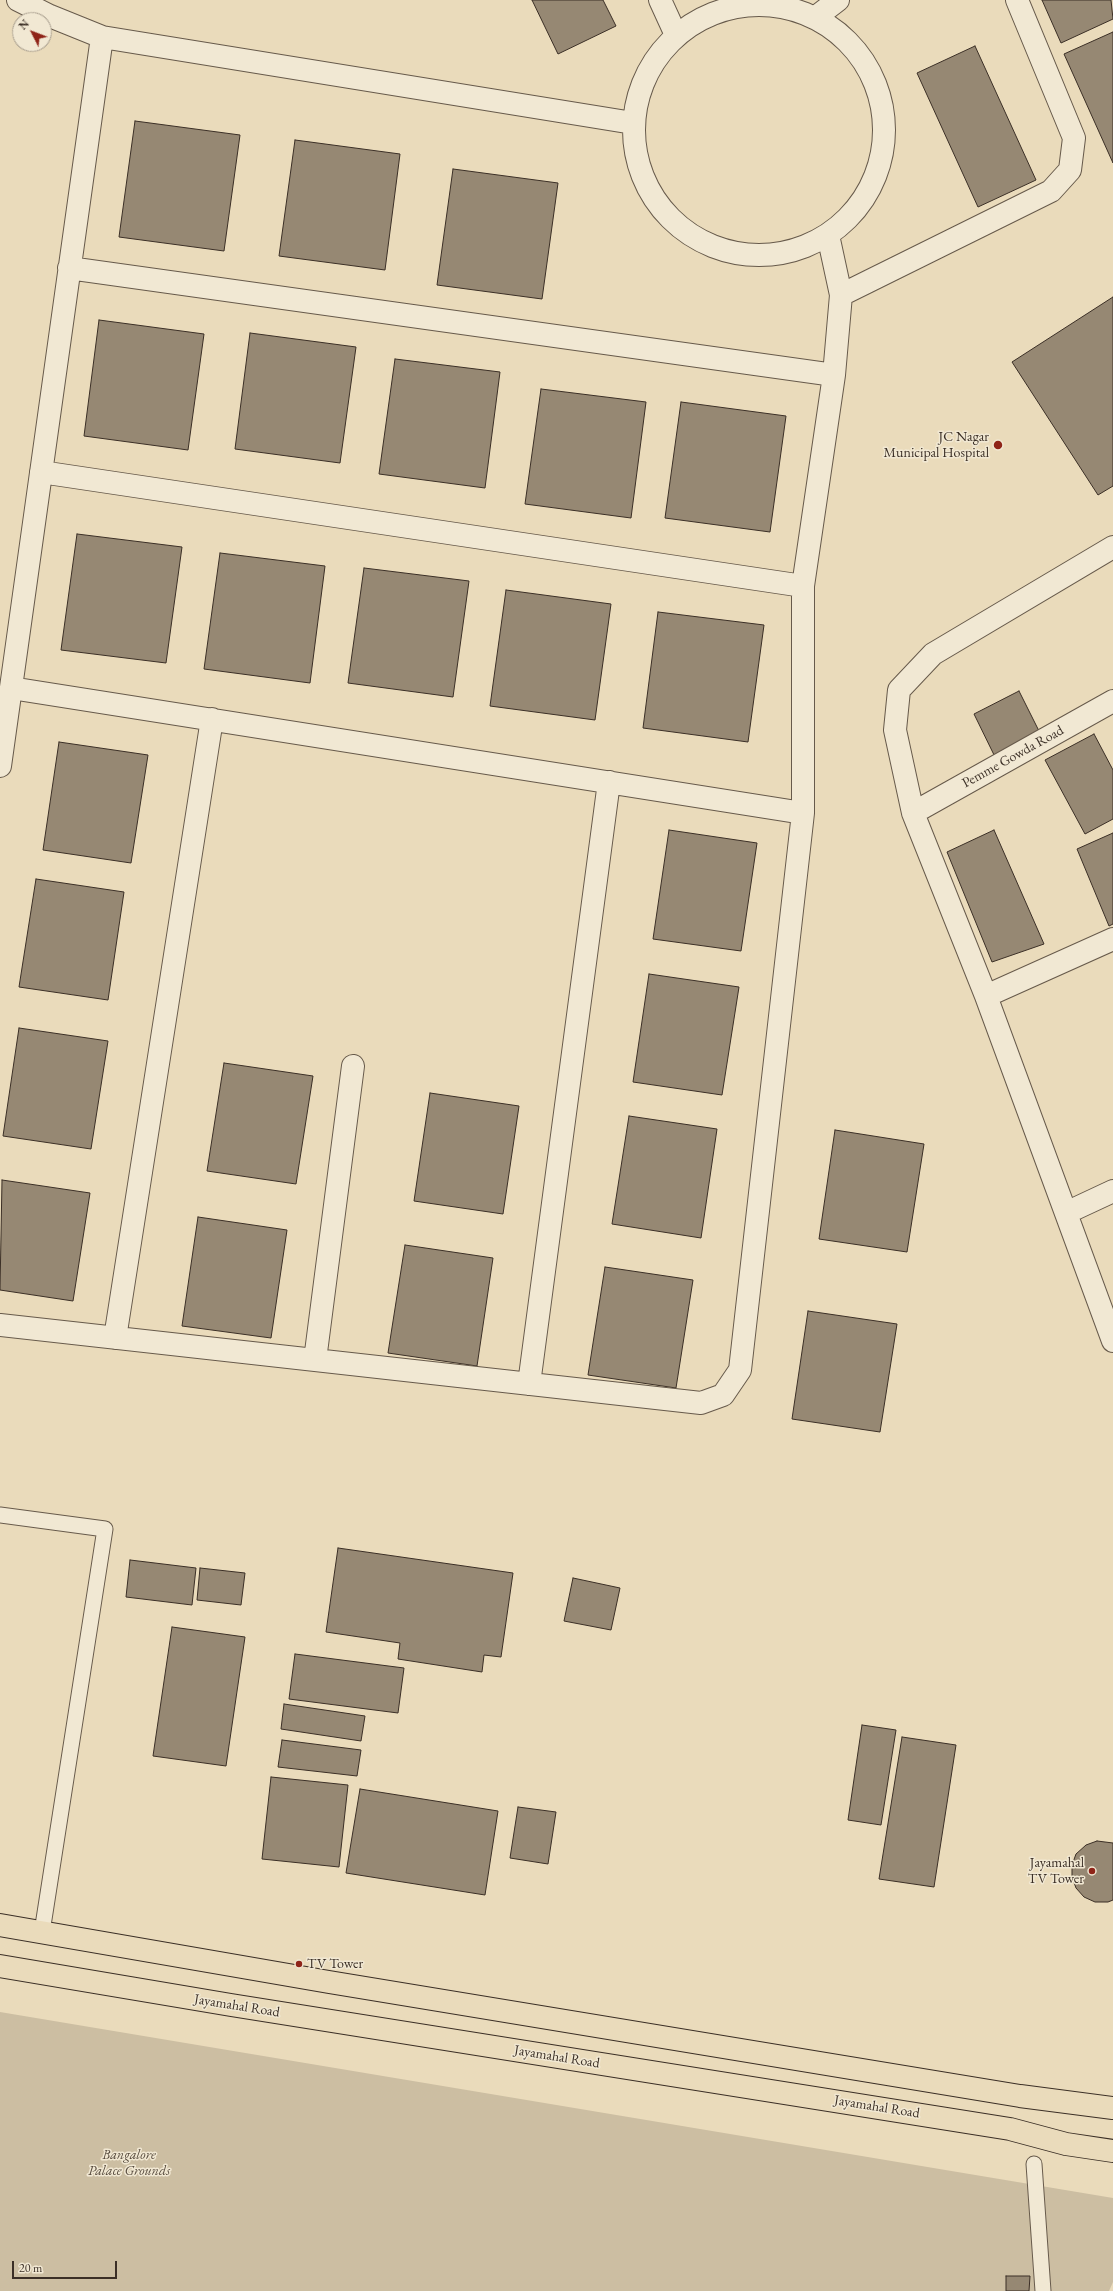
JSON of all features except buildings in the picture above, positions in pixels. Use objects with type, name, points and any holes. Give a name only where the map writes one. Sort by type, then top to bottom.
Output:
[{"type":"main road","points":[[0,1925],[329,1982],[1020,2096],[1113,2108]]},
{"type":"main road","name":"Jayamahal Road","points":[[0,1966],[231,2005],[1010,2129],[1066,2144],[1113,2151]]},
{"type":"main road","points":[[1010,2129],[1020,2096]]},
{"type":"street","points":[[18,0],[50,16],[102,37],[633,123]]},
{"type":"street","points":[[660,0],[676,35]]},
{"type":"street","points":[[816,17],[838,0]]},
{"type":"street","points":[[841,295],[1051,191],[1070,170],[1074,138],[1017,0]]},
{"type":"street","points":[[744,4],[781,5],[816,17],[851,43],[875,80],[885,122],[880,166],[860,205],[828,235],[788,253],[744,256],[702,244],[667,219],[642,182],[633,123],[636,101],[651,64],[676,35],[708,15],[744,4]]},
{"type":"street","points":[[0,766],[102,37]]},
{"type":"street","points":[[0,1325],[701,1403],[723,1395],[740,1370],[803,813],[804,586],[834,375],[841,295],[828,235]]},
{"type":"street","points":[[69,268],[834,375]]},
{"type":"street","points":[[41,472],[804,586]]},
{"type":"street","points":[[1113,547],[933,654],[899,690],[895,730],[913,813],[986,996],[1113,1341]]},
{"type":"street","points":[[11,688],[803,813]]},
{"type":"street","name":"Pemme Gowda Road","points":[[913,813],[1113,701]]},
{"type":"street","points":[[115,1338],[212,719]]},
{"type":"street","points":[[529,1384],[609,782]]},
{"type":"street","points":[[986,996],[1113,939]]},
{"type":"street","points":[[315,1360],[353,1066]]},
{"type":"street","points":[[1066,1213],[1113,1191]]},
{"type":"lane","points":[[0,1515],[105,1529],[42,1932]]},
{"type":"lane","points":[[1034,2164],[1042,2291]]},
{"type":"green space","name":"Bangalore Palace Grounds","points":[[0,2012],[1113,2198],[1113,2282],[1109,2291],[0,2291]]},
{"type":"place","name":"JC Nagar Municipal Hospital","points":[[998,445]]},
{"type":"place","name":"Jayamahal TV Tower","points":[[1092,1871]]},
{"type":"place","name":"TV Tower","points":[[299,1964]]}]
